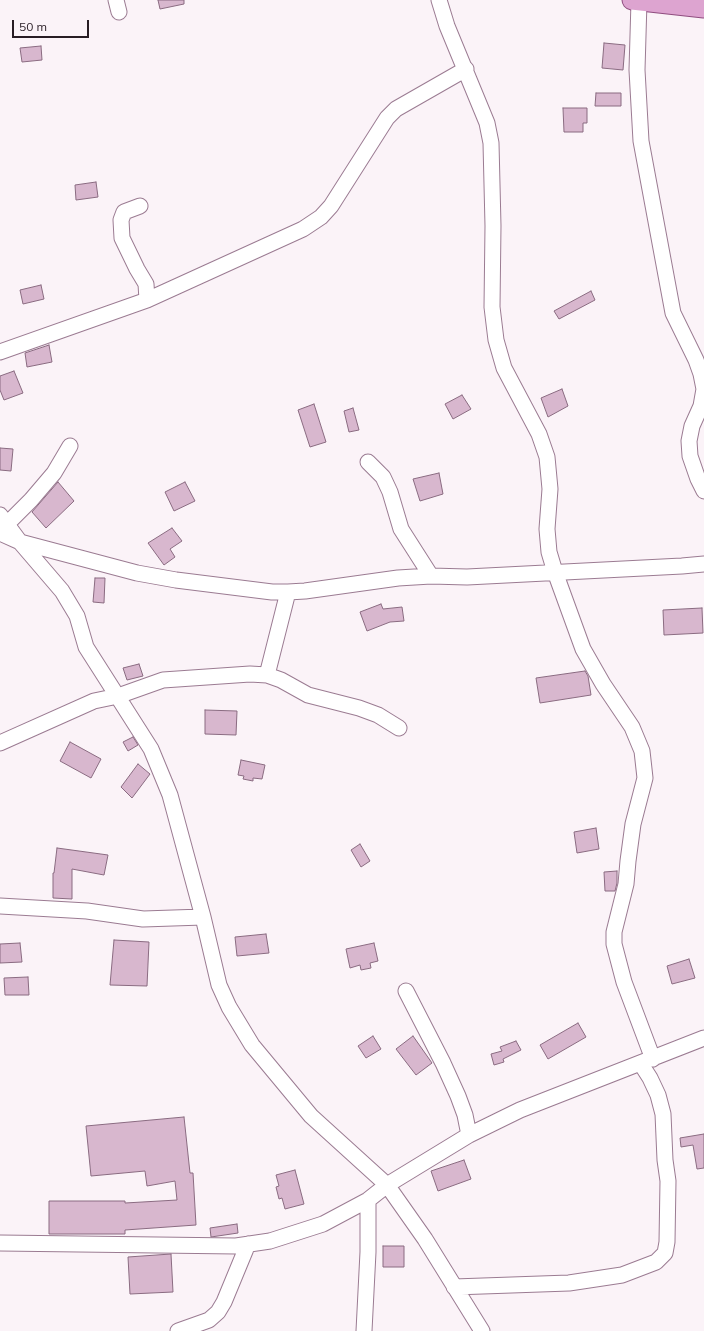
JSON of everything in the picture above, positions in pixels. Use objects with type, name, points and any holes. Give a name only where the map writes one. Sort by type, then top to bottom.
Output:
[{"type":"main road","points":[[636,1],[704,8]]},
{"type":"street","points":[[439,0],[487,123],[491,143],[492,307],[496,340],[504,368],[539,434],[547,457],[550,488],[547,529],[549,552],[583,649],[603,684],[632,727],[642,751],[645,778],[633,824],[626,884],[616,920],[614,944],[647,1061],[650,1078],[658,1095],[664,1114],[665,1160],[668,1181],[667,1242],[665,1253],[656,1262],[622,1275],[569,1282],[454,1287]]},
{"type":"street","points":[[636,1],[637,70],[641,141],[673,313],[696,360],[704,389],[701,406],[692,426],[689,441],[690,456],[704,491]]},
{"type":"street","points":[[0,352],[147,300],[303,229],[321,217],[331,206],[387,118],[396,110],[466,69]]},
{"type":"street","points":[[140,206],[124,212],[121,220],[122,238],[136,269],[146,284],[147,300]]},
{"type":"street","points":[[70,446],[54,473],[31,500],[2,524],[20,542],[66,598],[77,616],[86,647],[151,749],[170,795],[219,985],[229,1007],[252,1045],[311,1116],[387,1185],[425,1238],[482,1331]]},
{"type":"street","points":[[368,462],[383,477],[390,492],[401,529],[431,576]]},
{"type":"street","points":[[20,542],[137,573],[176,580],[272,592],[288,592],[398,578],[431,576],[467,577],[704,564]]},
{"type":"street","points":[[267,675],[288,592]]},
{"type":"street","points":[[0,743],[94,701],[118,696],[162,680],[250,674],[267,675],[281,680],[308,696],[359,708],[378,715],[399,728]]},
{"type":"street","points":[[0,906],[86,911],[143,919],[202,917]]},
{"type":"street","points":[[406,991],[443,1063],[458,1096],[465,1115],[469,1135]]},
{"type":"street","points":[[0,1243],[236,1246],[270,1240],[323,1224],[368,1200],[387,1185],[469,1135],[520,1110],[704,1038]]},
{"type":"street","points":[[364,1331],[368,1252],[368,1200]]},
{"type":"street","points":[[178,1331],[209,1320],[218,1312],[224,1302],[248,1244]]},
{"type":"building","points":[[158,0],[184,0],[184,4],[160,9]]},
{"type":"building","points":[[604,43],[625,45],[623,70],[602,68]]},
{"type":"building","points":[[41,46],[42,60],[22,62],[20,48]]},
{"type":"building","points":[[596,93],[621,93],[621,106],[595,106]]},
{"type":"building","points":[[563,108],[587,108],[587,123],[583,123],[583,132],[564,132]]},
{"type":"building","points":[[96,182],[98,197],[76,200],[75,185]]},
{"type":"building","points":[[41,285],[44,299],[23,304],[20,290]]},
{"type":"building","points":[[591,291],[595,300],[559,319],[554,311]]},
{"type":"building","points":[[49,345],[52,362],[27,367],[25,353]]},
{"type":"building","points":[[14,371],[23,393],[4,400],[0,390],[0,376]]},
{"type":"building","points":[[562,389],[568,406],[548,417],[541,398]]},
{"type":"building","points":[[462,395],[471,409],[453,419],[445,404]]},
{"type":"building","points":[[314,404],[326,442],[310,447],[298,410]]},
{"type":"building","points":[[353,408],[359,430],[349,432],[344,411]]},
{"type":"building","points":[[0,448],[13,449],[11,471],[0,470]]},
{"type":"building","points":[[439,473],[443,494],[420,501],[413,479]]},
{"type":"building","points":[[58,482],[74,501],[46,528],[32,512]]},
{"type":"building","points":[[185,482],[195,501],[174,511],[165,492]]},
{"type":"building","points":[[172,528],[182,541],[170,549],[175,557],[164,565],[148,543]]},
{"type":"building","points":[[95,578],[105,578],[104,603],[93,602]]},
{"type":"building","points":[[381,604],[383,609],[402,607],[404,621],[390,622],[367,631],[360,612]]},
{"type":"building","points":[[702,608],[703,633],[664,635],[663,610]]},
{"type":"building","points":[[139,664],[143,676],[127,680],[123,668]]},
{"type":"building","points":[[585,671],[588,676],[591,695],[540,703],[536,678]]},
{"type":"building","points":[[205,710],[237,711],[236,735],[205,734]]},
{"type":"building","points":[[133,737],[138,745],[128,751],[123,742]]},
{"type":"building","points":[[70,742],[101,759],[91,778],[60,761]]},
{"type":"building","points":[[241,760],[265,765],[262,779],[253,778],[253,781],[243,779],[244,776],[238,775]]},
{"type":"building","points":[[138,764],[150,774],[132,798],[121,787]]},
{"type":"building","points":[[596,828],[599,849],[577,853],[574,832]]},
{"type":"building","points":[[360,844],[370,861],[361,867],[351,850]]},
{"type":"building","points":[[57,848],[108,855],[104,875],[72,869],[72,899],[53,898],[53,873]]},
{"type":"building","points":[[617,871],[615,891],[605,891],[604,872]]},
{"type":"building","points":[[266,934],[269,953],[237,956],[235,937]]},
{"type":"building","points":[[114,940],[149,942],[147,986],[110,985]]},
{"type":"building","points":[[20,943],[22,962],[0,963],[0,944]]},
{"type":"building","points":[[374,943],[378,961],[370,963],[371,968],[361,970],[360,965],[350,968],[346,949]]},
{"type":"building","points":[[689,959],[695,978],[672,984],[667,966]]},
{"type":"building","points":[[28,977],[29,995],[5,995],[4,978]]},
{"type":"building","points":[[578,1023],[586,1037],[548,1059],[540,1045]]},
{"type":"building","points":[[373,1036],[381,1049],[366,1058],[358,1046]]},
{"type":"building","points":[[413,1036],[432,1063],[416,1075],[396,1049]]},
{"type":"building","points":[[516,1041],[521,1050],[503,1059],[504,1062],[494,1065],[491,1054],[502,1051],[500,1047]]},
{"type":"building","points":[[184,1117],[190,1173],[193,1173],[196,1225],[125,1230],[125,1234],[49,1234],[49,1201],[125,1201],[125,1203],[177,1200],[175,1181],[147,1186],[145,1171],[91,1176],[86,1126]]},
{"type":"building","points":[[704,1134],[704,1168],[697,1169],[693,1145],[681,1147],[680,1138]]},
{"type":"building","points":[[464,1160],[471,1179],[438,1191],[431,1171]]},
{"type":"building","points":[[295,1170],[304,1204],[285,1209],[282,1198],[279,1199],[276,1187],[279,1186],[276,1175]]},
{"type":"building","points":[[237,1224],[238,1233],[211,1237],[210,1228]]},
{"type":"building","points":[[383,1246],[404,1246],[404,1267],[383,1267]]},
{"type":"building","points":[[171,1254],[173,1292],[130,1294],[128,1257]]}]
